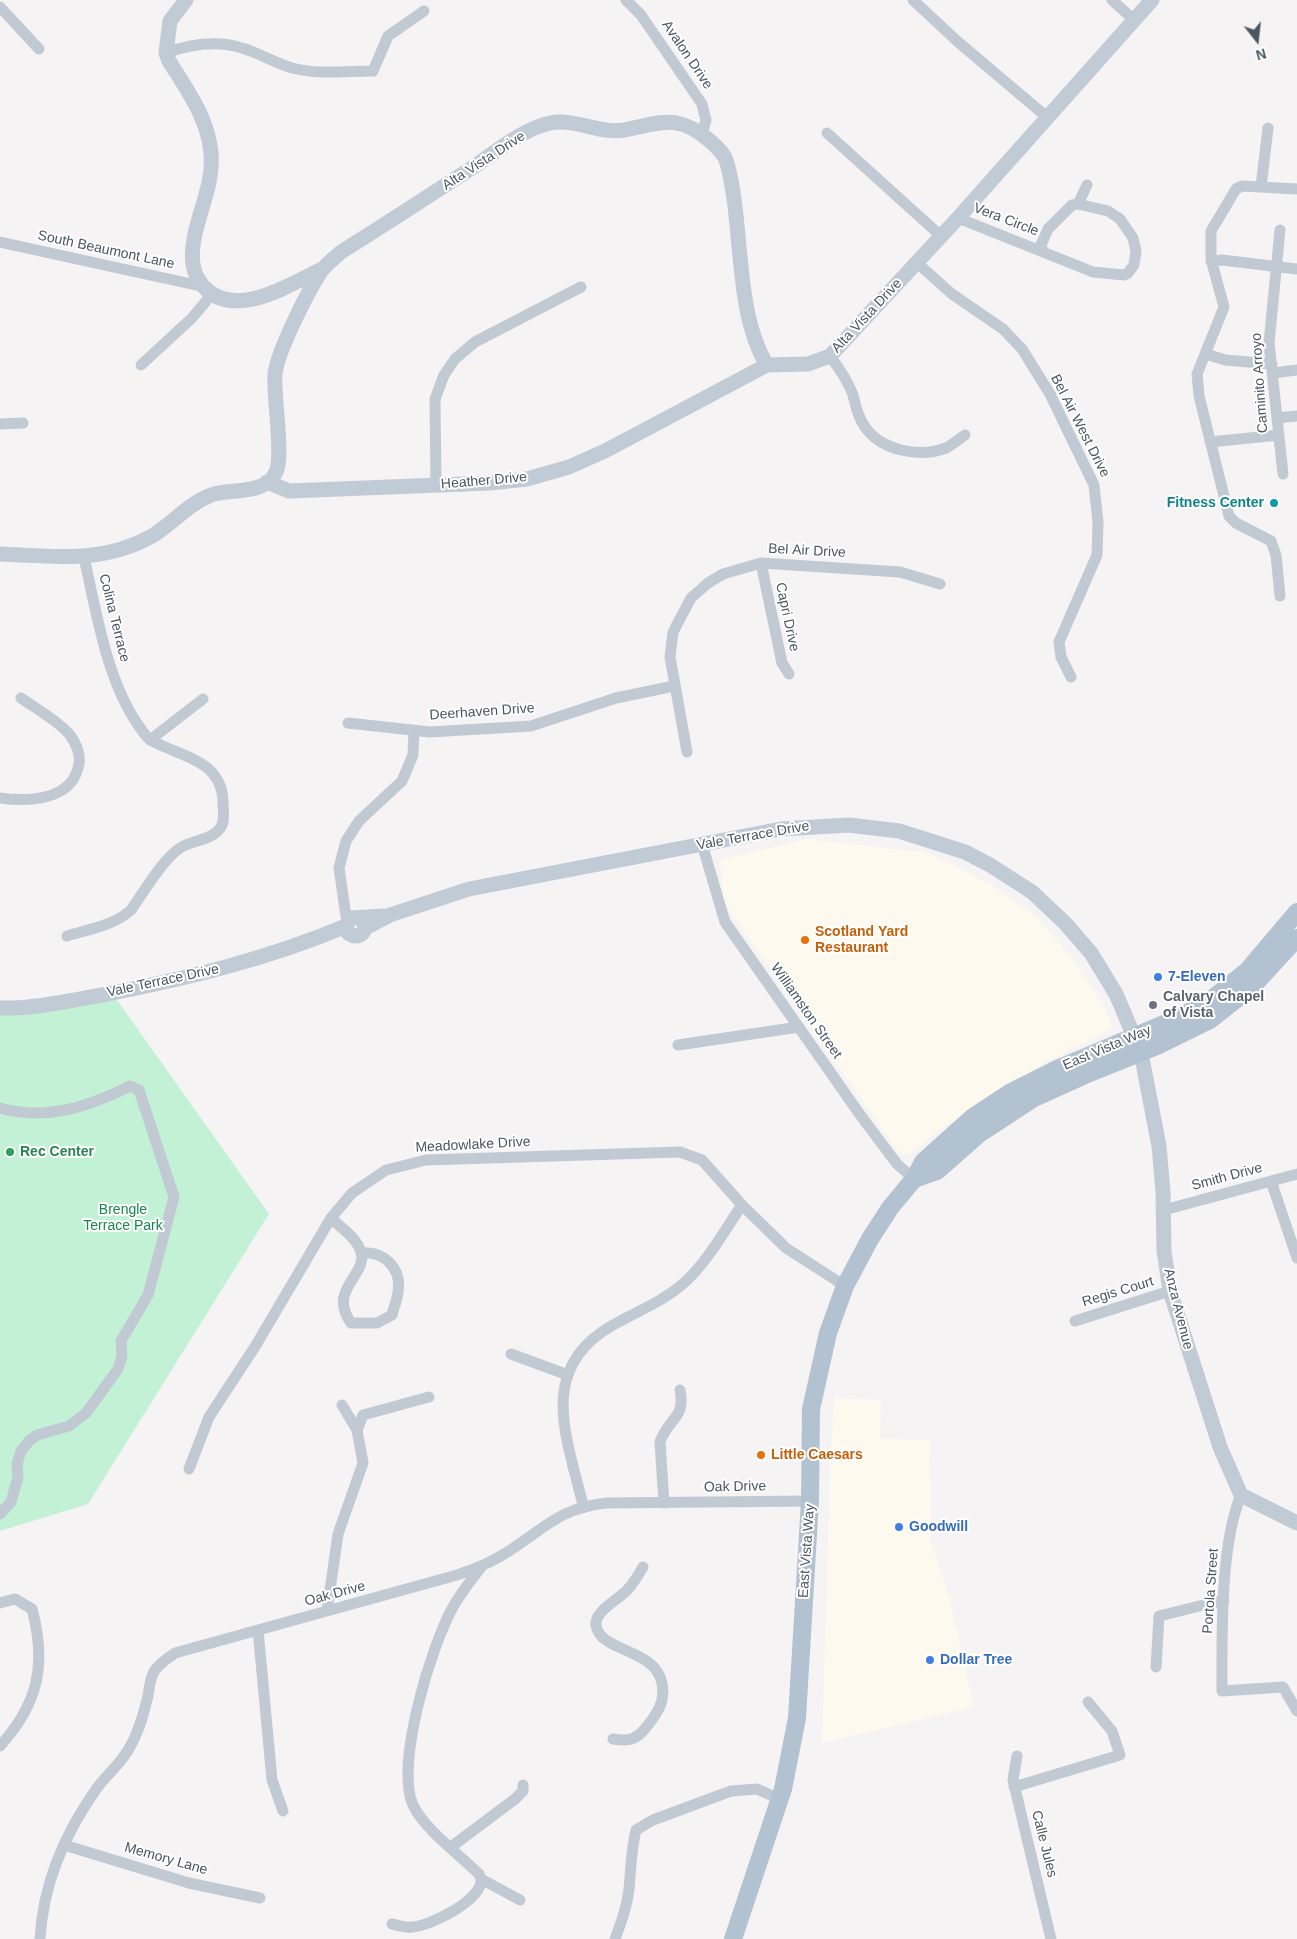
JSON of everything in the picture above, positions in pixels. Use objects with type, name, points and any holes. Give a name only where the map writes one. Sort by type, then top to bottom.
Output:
[{"type":"main road","name":"East Vista Way","points":[[733,1939],[779,1799],[796,1718],[810,1501],[811,1409],[828,1333],[845,1286],[870,1239],[890,1208],[914,1179],[923,1162],[950,1136],[1011,1092],[1057,1069],[1190,1011],[1234,983],[1260,958],[1297,912]]},
{"type":"main road","name":"East Vista Way","points":[[914,1179],[937,1171],[979,1134],[1034,1098],[1141,1053],[1210,1020],[1252,987],[1295,938]]},
{"type":"street","points":[[186,0],[170,21],[166,53],[168,61],[201,112],[212,155],[210,177],[192,254],[195,272],[208,291],[228,300],[254,298],[322,270]]},
{"type":"street","name":"Avalon Drive","points":[[626,0],[635,9],[670,56],[702,104],[706,120],[702,133]]},
{"type":"street","points":[[635,9],[644,0]]},
{"type":"street","points":[[913,0],[957,41],[1048,118]]},
{"type":"street","points":[[1112,0],[1134,20]]},
{"type":"street","name":"Alta Vista Drive","points":[[267,482],[276,472],[278,456],[275,372],[290,331],[322,270],[349,247],[503,147],[543,125],[562,122],[618,130],[658,122],[673,122],[693,127],[702,133],[723,154],[727,162],[751,333],[767,366],[808,364],[830,356],[958,218],[1152,0]]},
{"type":"street","points":[[0,7],[40,49]]},
{"type":"street","points":[[166,53],[188,45],[210,43],[241,48],[292,68],[311,71],[373,71],[388,36],[424,11]]},
{"type":"street","points":[[1261,187],[1268,128]]},
{"type":"street","points":[[827,133],[941,236]]},
{"type":"street","name":"Vera Circle","points":[[1078,204],[1087,185]]},
{"type":"street","points":[[1280,596],[1276,555],[1271,541],[1236,523],[1229,516],[1199,396],[1197,374],[1224,307],[1211,261],[1211,231],[1236,189],[1242,186],[1297,189]]},
{"type":"street","name":"Vera Circle","points":[[958,218],[1092,272],[1124,275],[1134,265],[1136,250],[1133,238],[1120,219],[1108,211],[1078,204],[1072,205],[1048,229],[1042,246],[1043,251]]},
{"type":"street","name":"Caminito Arroyo","points":[[1280,230],[1269,343],[1283,474]]},
{"type":"street","name":"South Beaumont Lane","points":[[0,242],[208,291]]},
{"type":"street","points":[[1211,261],[1222,260],[1297,269]]},
{"type":"street","name":"Bel Air West Drive","points":[[916,262],[952,294],[1003,330],[1022,349],[1050,394],[1094,485],[1098,522],[1097,555],[1059,642],[1062,657],[1071,677]]},
{"type":"street","points":[[436,485],[435,399],[444,375],[455,360],[475,342],[581,287]]},
{"type":"street","points":[[141,365],[192,318],[208,291]]},
{"type":"street","points":[[1206,354],[1225,360],[1297,370]]},
{"type":"street","points":[[830,356],[840,368],[865,428],[879,441],[891,447],[914,452],[926,452],[946,447],[965,435]]},
{"type":"street","name":"Heather Drive","points":[[267,482],[289,491],[490,483],[527,479],[569,467],[605,452],[767,366]]},
{"type":"street","points":[[1277,418],[1297,416]]},
{"type":"street","points":[[0,424],[23,423]]},
{"type":"street","points":[[1210,442],[1279,435]]},
{"type":"street","points":[[0,554],[95,557],[136,545],[160,530],[196,502],[212,495],[230,491],[254,490],[267,482]]},
{"type":"street","name":"Colina Terrace","points":[[84,557],[110,669],[139,726],[150,740]]},
{"type":"street","name":"Bel Air Drive","points":[[687,752],[670,657],[673,632],[691,598],[708,583],[722,574],[761,564],[900,572],[940,584]]},
{"type":"street","name":"Capri Drive","points":[[761,564],[782,663],[789,674]]},
{"type":"street","name":"Deerhaven Drive","points":[[348,724],[414,731],[531,726],[616,698],[674,686]]},
{"type":"street","points":[[0,798],[48,797],[64,791],[76,776],[80,761],[77,747],[69,734],[21,698]]},
{"type":"street","points":[[67,936],[110,923],[124,916],[131,910],[173,854],[189,844],[212,837],[222,825],[223,798],[217,777],[202,763],[150,740],[203,699]]},
{"type":"street","points":[[354,924],[344,894],[339,868],[346,841],[358,821],[402,781],[412,755],[414,731]]},
{"type":"street","name":"Vale Terrace Drive","points":[[0,1008],[44,1006],[200,975],[354,924],[390,915],[469,889],[782,829],[822,825],[849,825],[900,831],[965,852],[990,865],[1032,892],[1066,923],[1091,953],[1116,994],[1141,1053]]},
{"type":"street","name":"Williamston Street","points":[[702,844],[725,922],[897,1164],[914,1179]]},
{"type":"street","points":[[678,1045],[799,1027]]},
{"type":"street","name":"Anza Avenue","points":[[1141,1053],[1159,1146],[1164,1210],[1164,1251],[1170,1291],[1220,1447],[1241,1495]]},
{"type":"street","points":[[0,1108],[17,1112],[46,1114],[77,1109],[130,1086],[139,1090],[174,1197],[148,1295],[121,1341],[122,1356],[118,1369],[86,1413],[69,1426],[37,1435],[29,1441],[21,1451],[17,1464],[18,1477],[11,1502],[0,1514]]},
{"type":"street","name":"Meadowlake Drive","points":[[189,1469],[210,1417],[256,1345],[331,1218],[352,1193],[386,1170],[426,1160],[680,1152],[702,1160],[742,1205],[786,1248],[845,1286]]},
{"type":"street","name":"Smith Drive","points":[[1164,1210],[1297,1174]]},
{"type":"street","points":[[1271,1181],[1297,1258]]},
{"type":"street","points":[[583,1505],[562,1420],[562,1397],[574,1361],[588,1344],[612,1326],[660,1301],[685,1282],[706,1257],[742,1205]]},
{"type":"street","points":[[331,1218],[355,1240],[361,1253],[362,1261],[343,1295],[346,1317],[351,1324],[376,1323],[392,1315],[399,1291],[397,1278],[383,1256],[374,1252],[361,1253]]},
{"type":"street","name":"Regis Court","points":[[1074,1321],[1170,1291]]},
{"type":"street","points":[[511,1354],[568,1375]]},
{"type":"street","points":[[664,1503],[660,1442],[680,1412],[683,1404],[680,1390]]},
{"type":"street","points":[[357,1430],[362,1415],[429,1396]]},
{"type":"street","points":[[327,1611],[338,1534],[363,1463],[357,1430],[342,1405]]},
{"type":"street","points":[[1241,1495],[1297,1523]]},
{"type":"street","name":"Portola Street","points":[[1241,1495],[1234,1511],[1224,1600],[1222,1691],[1283,1687],[1297,1711]]},
{"type":"street","name":"Oak Drive","points":[[40,1939],[43,1903],[57,1858],[79,1813],[102,1781],[121,1762],[132,1744],[142,1720],[153,1672],[175,1653],[482,1566],[508,1552],[560,1515],[583,1505],[607,1502],[810,1501]]},
{"type":"street","points":[[392,1924],[411,1927],[438,1920],[456,1910],[478,1892],[481,1879],[479,1874],[426,1823],[414,1806],[408,1786],[412,1742],[422,1686],[440,1636],[453,1607],[482,1566]]},
{"type":"street","points":[[613,1739],[628,1741],[637,1737],[661,1706],[664,1696],[656,1669],[647,1660],[611,1643],[599,1633],[596,1624],[598,1616],[628,1590],[643,1568]]},
{"type":"street","points":[[0,1603],[15,1599],[32,1609],[38,1629],[39,1677],[30,1702],[18,1725],[0,1746]]},
{"type":"street","points":[[1156,1667],[1159,1616],[1224,1600]]},
{"type":"street","points":[[258,1630],[272,1780],[283,1811]]},
{"type":"street","points":[[1014,1787],[1120,1755],[1112,1731],[1088,1702]]},
{"type":"street","name":"Calle Jules","points":[[1016,1756],[1012,1780],[1051,1939]]},
{"type":"street","points":[[451,1847],[515,1799],[523,1791],[523,1785]]},
{"type":"street","points":[[615,1939],[624,1914],[629,1891],[632,1846],[636,1830],[652,1820],[681,1811],[731,1791],[757,1789],[779,1799]]},
{"type":"street","name":"Memory Lane","points":[[64,1845],[189,1883],[260,1898]]},
{"type":"street","points":[[481,1879],[520,1900]]},
{"type":"shaded area","points":[[808,839],[929,853],[993,886],[1038,918],[1072,958],[1107,1011],[1112,1028],[1043,1064],[932,1135],[911,1154],[899,1153],[724,903],[720,860]]},
{"type":"shaded area","points":[[834,1398],[881,1400],[880,1439],[930,1440],[931,1541],[949,1597],[974,1707],[822,1743],[830,1470]]},
{"type":"green space","name":"Brengle Terrace Park","points":[[112,993],[269,1214],[88,1504],[0,1531],[0,1008]]},
{"type":"place","name":"Fitness Center","points":[[1274,503]]},
{"type":"place","name":"Scotland Yard Restaurant","points":[[805,940]]},
{"type":"place","name":"7-Eleven","points":[[1158,977]]},
{"type":"place","name":"Calvary Chapel of Vista","points":[[1153,1005]]},
{"type":"place","name":"Rec Center","points":[[10,1152]]},
{"type":"place","name":"Little Caesars","points":[[761,1455]]},
{"type":"place","name":"Goodwill","points":[[899,1527]]},
{"type":"place","name":"Dollar Tree","points":[[930,1660]]}]
